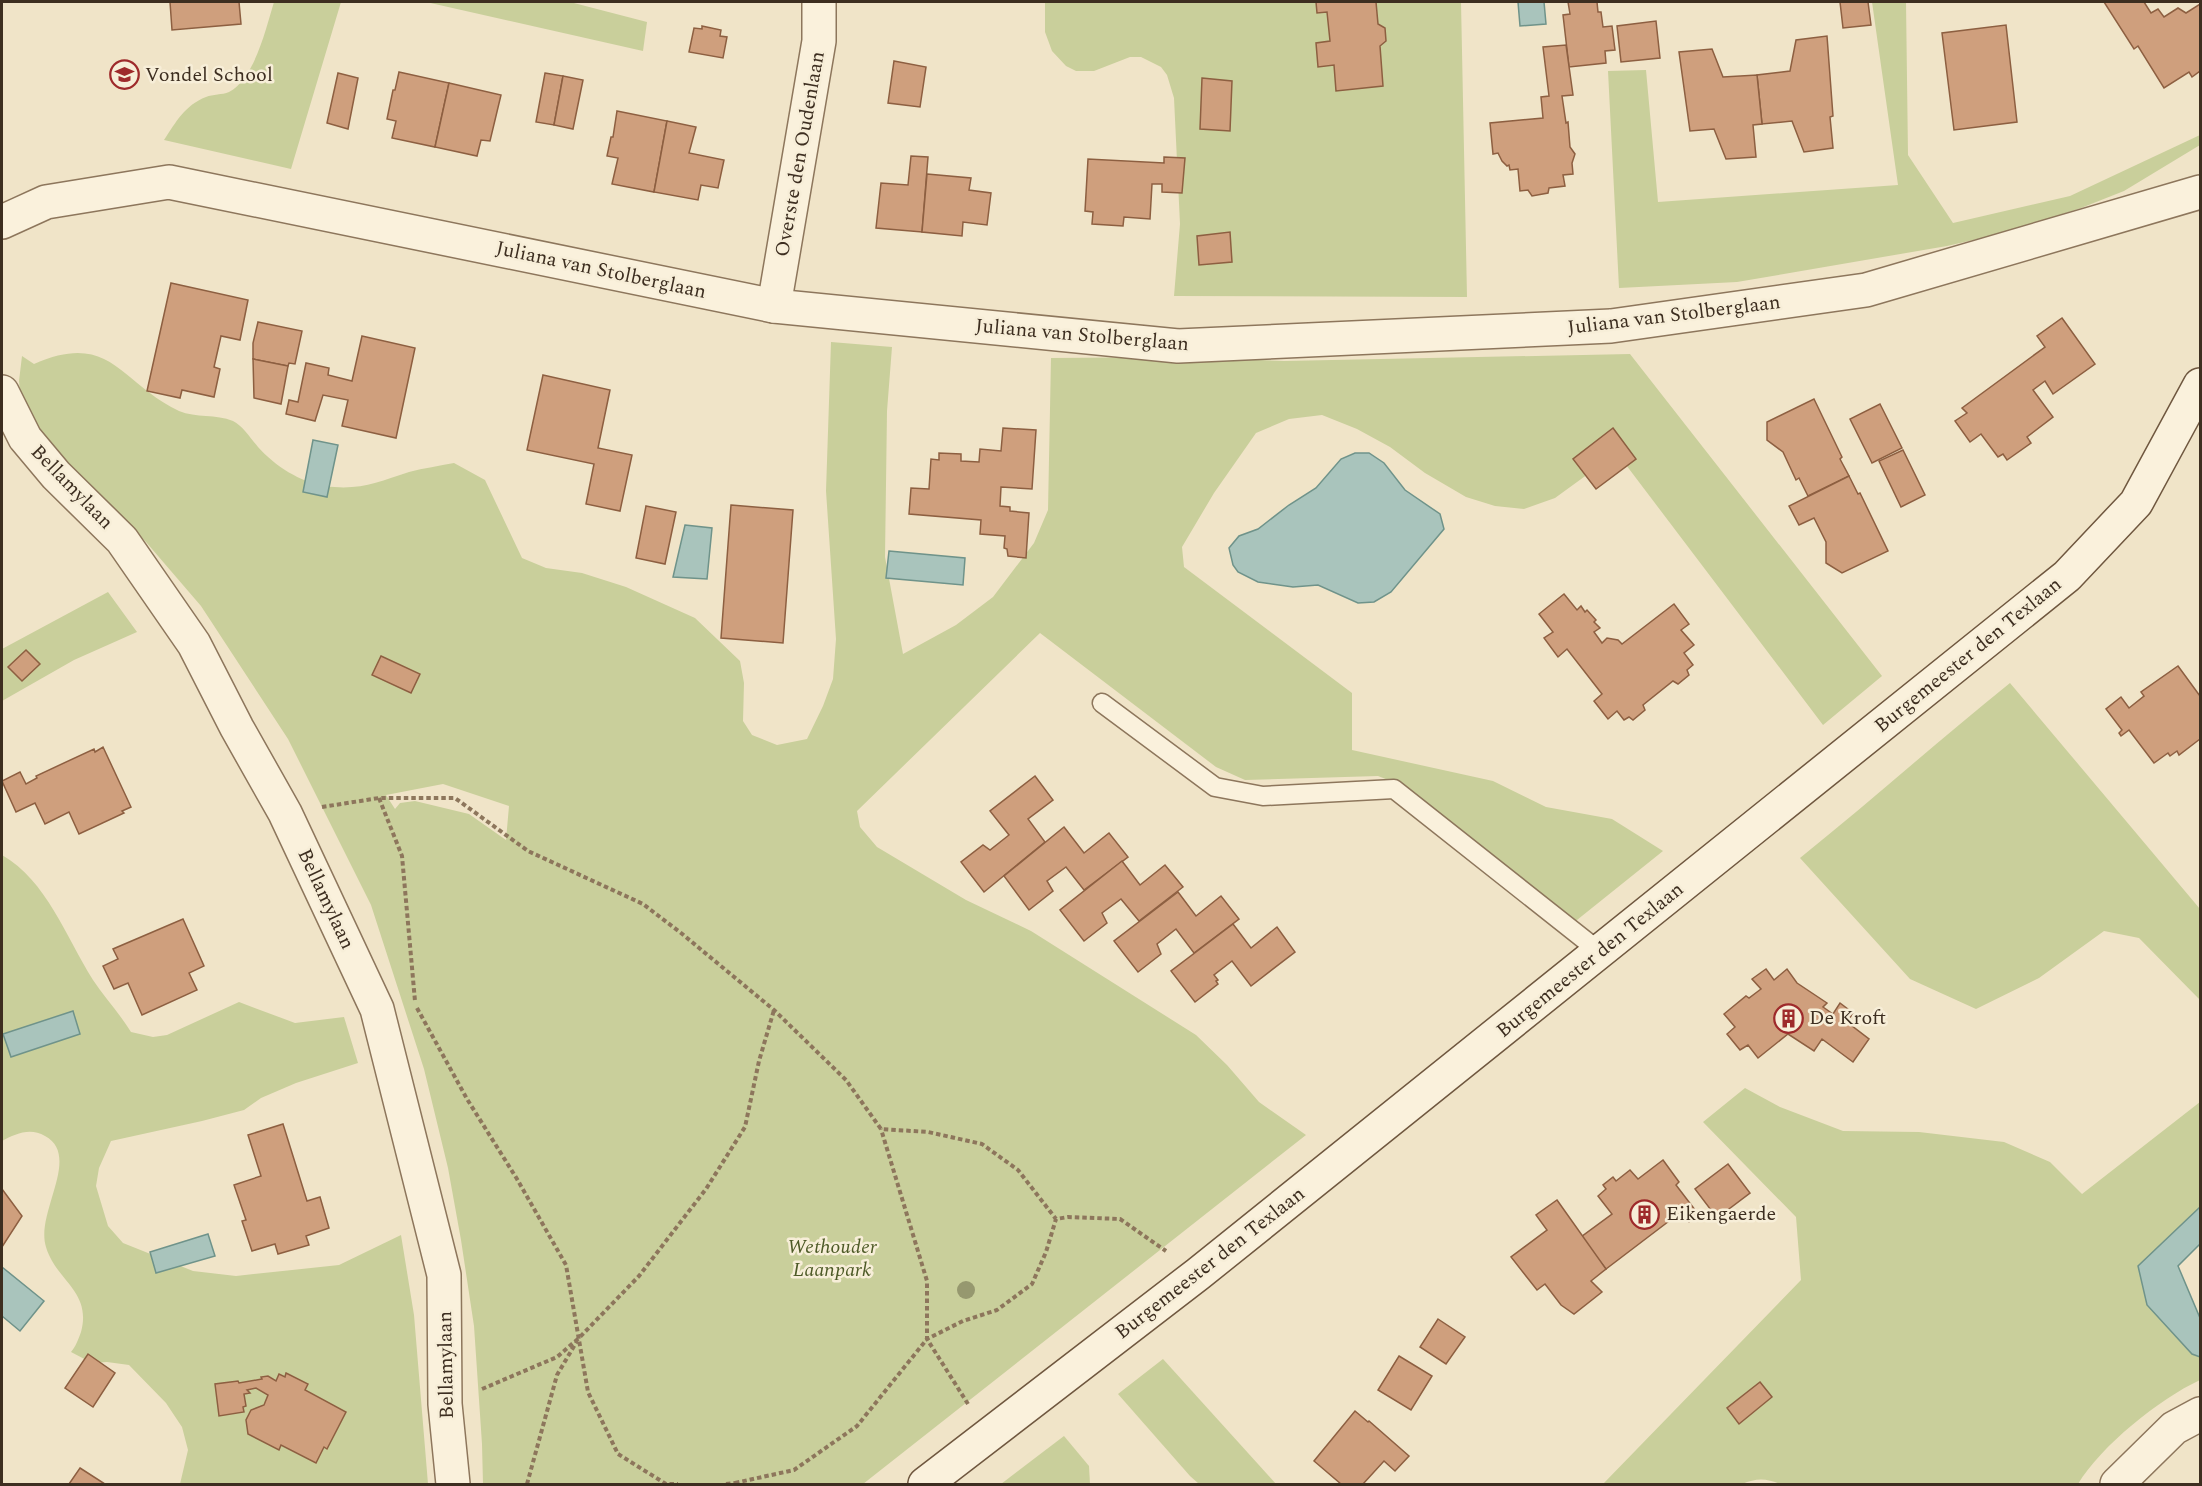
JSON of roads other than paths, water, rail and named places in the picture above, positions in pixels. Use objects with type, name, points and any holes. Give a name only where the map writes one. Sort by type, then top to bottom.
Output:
[{"type":"street","name":"Overste den Oudenlaan","points":[[774,306],[819,41],[819,2]]},
{"type":"street","name":"Juliana van Stolberglaan","points":[[2,222],[46,202],[169,182],[774,306],[1178,346],[1611,326],[1866,290],[2200,192]]},
{"type":"street","name":"Burgemeester den Texlaan","points":[[925,1485],[1198,1274],[2067,576],[2136,503],[2200,385]]},
{"type":"street","name":"Bellamylaan","points":[[2,392],[25,438],[56,475],[122,540],[194,644],[237,728],[285,813],[377,1009],[444,1275],[445,1404],[453,1485]]},
{"type":"street","points":[[2117,1485],[2174,1428],[2200,1414]]},
{"type":"lane","points":[[1102,703],[1215,787],[1263,796],[1394,789],[1600,952]]},
{"type":"water","points":[[1518,2],[1544,2],[1546,24],[1520,26]]},
{"type":"water","points":[[313,440],[338,445],[327,497],[303,492]]},
{"type":"water","points":[[1355,453],[1369,453],[1384,463],[1405,490],[1440,514],[1444,529],[1391,592],[1374,602],[1358,603],[1318,585],[1293,587],[1258,582],[1238,572],[1233,565],[1229,548],[1239,536],[1258,529],[1316,488],[1341,459]]},
{"type":"water","points":[[685,525],[712,528],[707,579],[673,577]]},
{"type":"water","points":[[889,551],[965,558],[963,585],[886,578]]},
{"type":"water","points":[[73,1011],[80,1034],[11,1057],[3,1034]]},
{"type":"water","points":[[2200,1207],[2200,1244],[2178,1266],[2200,1318],[2200,1357],[2192,1354],[2147,1305],[2138,1266]]},
{"type":"water","points":[[208,1234],[215,1256],[156,1273],[150,1252]]},
{"type":"water","points":[[2,1267],[44,1301],[20,1331],[2,1316]]},
{"type":"place","name":"Vondel School","points":[[124,75]]},
{"type":"place","name":"De Kroft","points":[[1788,1018]]},
{"type":"place","name":"Eikengaerde","points":[[1645,1214]]},
{"type":"park label","name":"Wethouder Laanpark","points":[[832,1258]]}]
